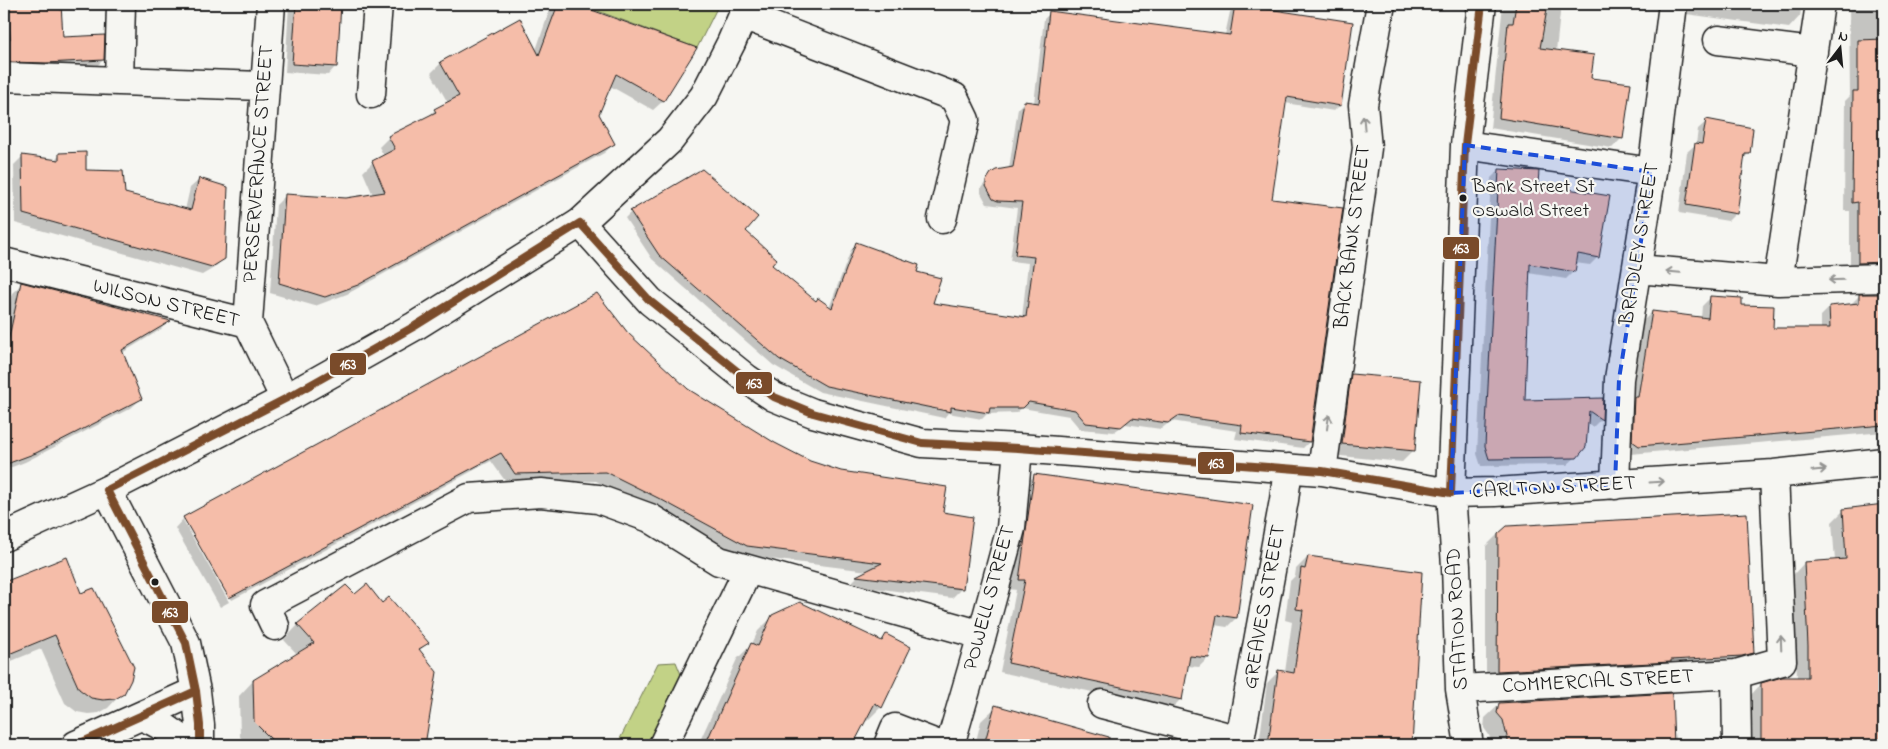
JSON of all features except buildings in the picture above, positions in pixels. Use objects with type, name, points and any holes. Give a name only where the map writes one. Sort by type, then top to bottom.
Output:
[{"type":"street","points":[[119,81],[121,4]]},
{"type":"street","name":"PERSERVERANCE STREET","points":[[248,323],[271,4]]},
{"type":"street","points":[[371,94],[378,4]]},
{"type":"street","name":"BACK BANK STREET","points":[[1322,471],[1367,148],[1363,105],[1381,4]]},
{"type":"street","name":"STATION ROAD","points":[[1467,744],[1460,689],[1456,566],[1451,493],[1466,145],[1482,4]]},
{"type":"street","name":"BRADLEY STREET","points":[[1614,485],[1619,379],[1652,172],[1673,4]]},
{"type":"street","points":[[1778,281],[1820,4]]},
{"type":"street","points":[[4,537],[107,490],[285,399],[415,326],[580,223],[670,140],[704,96],[746,9],[954,96],[965,120],[942,219]]},
{"type":"street","points":[[1718,40],[1813,52]]},
{"type":"street","points":[[4,77],[265,86]]},
{"type":"street","points":[[1466,145],[1652,172]]},
{"type":"street","name":"CARLTON STREET","points":[[580,223],[650,300],[747,379],[774,397],[813,413],[922,443],[1018,448],[1322,471],[1451,493],[1495,492],[1774,474],[1884,462]]},
{"type":"street","name":"WILSON STREET","points":[[4,262],[248,323],[285,399]]},
{"type":"street","points":[[1637,269],[1778,281],[1884,278]]},
{"type":"street","name":"POWELL STREET","points":[[950,745],[1011,528],[1018,448]]},
{"type":"street","name":"GREAVES STREET","points":[[1239,742],[1284,500],[1288,468]]},
{"type":"street","name":"COMMERCIAL STREET","points":[[1460,689],[1736,674],[1782,661],[1774,474]]},
{"type":"street","points":[[107,490],[186,643],[196,691],[200,745]]},
{"type":"street","points":[[275,626],[265,605],[469,498],[541,493],[598,499],[650,518],[719,562],[982,635]]},
{"type":"street","points":[[664,745],[748,570]]},
{"type":"street","points":[[1736,674],[1737,745]]},
{"type":"street","points":[[76,745],[196,691]]},
{"type":"street","points":[[1102,704],[1239,742]]},
{"type":"street","points":[[141,716],[159,723],[188,745]]},
{"type":"street","points":[[888,745],[896,728],[939,745]]},
{"type":"highlighted area","points":[[1465,145],[1652,172],[1619,379],[1615,485],[1451,493]]},
{"type":"green space","points":[[579,4],[719,4],[697,48]]},
{"type":"green space","points":[[676,662],[684,682],[652,745],[617,745],[658,663]]},
{"type":"transit line","name":"163","points":[[1451,493],[1465,145],[1482,4]]},
{"type":"transit line","name":"163","points":[[580,223],[650,301],[747,379],[774,397],[813,413],[922,443],[1018,448],[1322,471],[1451,493]]},
{"type":"transit line","name":"163","points":[[107,490],[285,399],[415,326],[580,223]]},
{"type":"transit line","name":"163","points":[[107,490],[186,643],[196,691],[200,745]]},
{"type":"transit line","name":"163","points":[[76,745],[196,691]]},
{"type":"place","name":"Bank Street St Oswald Street","points":[[1463,198]]}]
